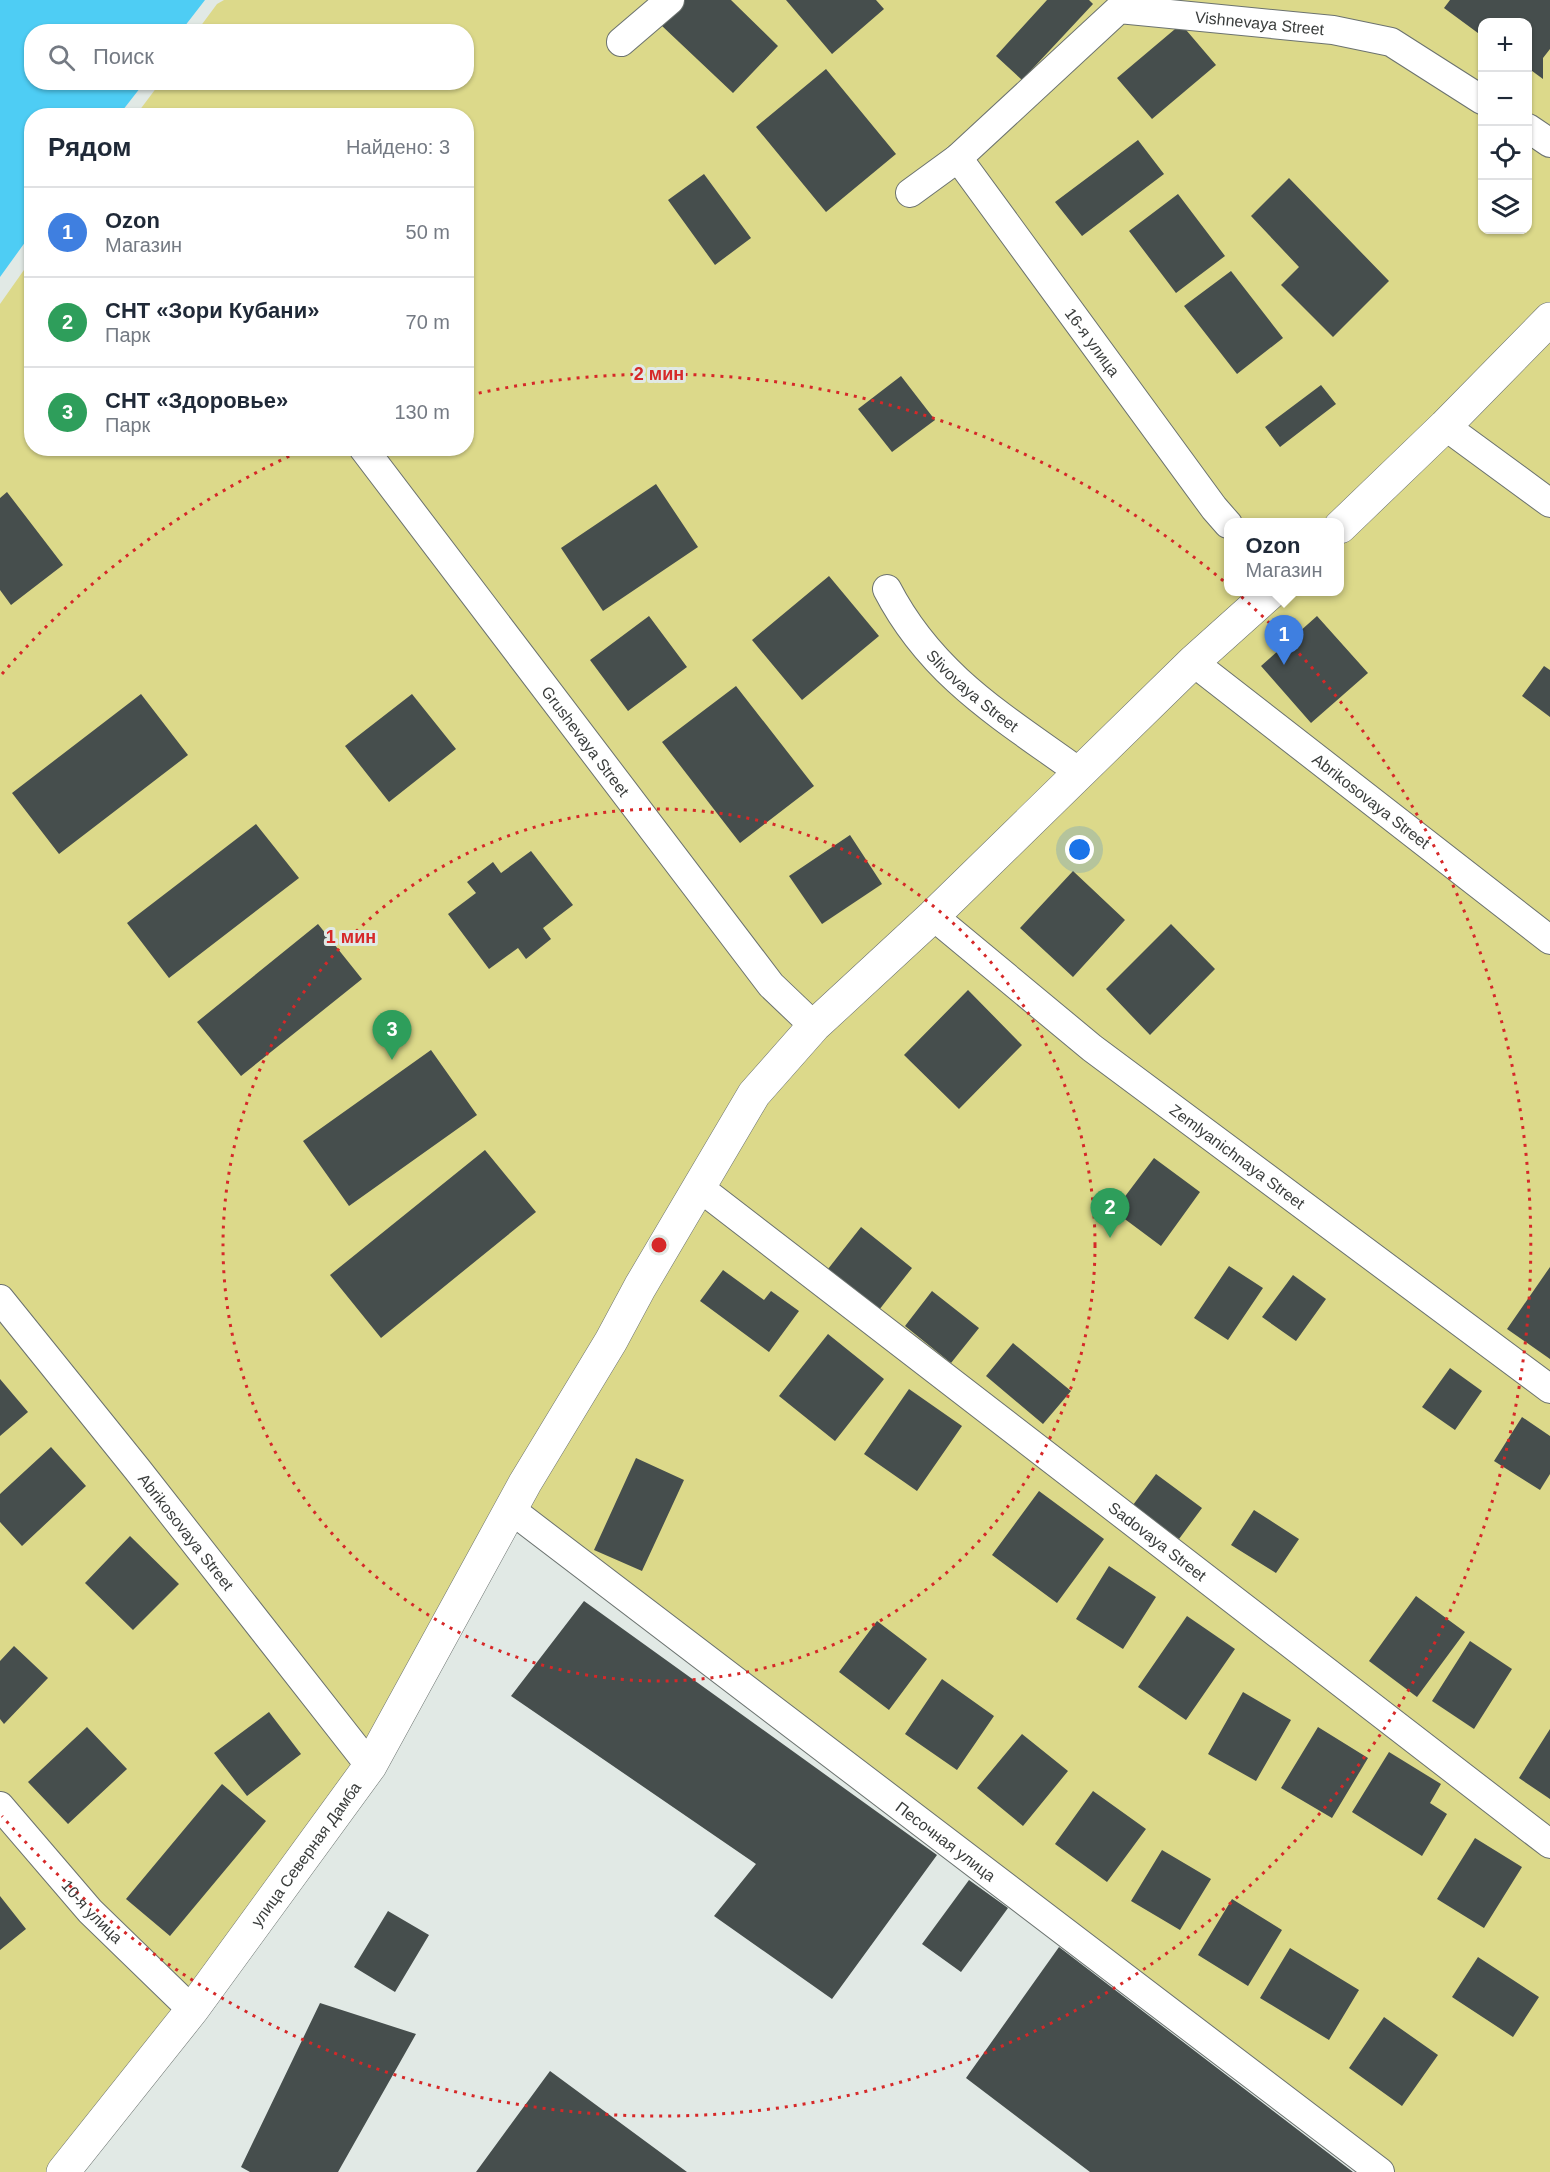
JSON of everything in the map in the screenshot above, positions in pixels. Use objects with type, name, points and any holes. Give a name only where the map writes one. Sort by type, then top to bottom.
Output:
[{"type":"street","points":[[621,42],[670,0]]},
{"type":"street","name":"Vishnevaya Street","points":[[910,193],[958,158],[1113,4],[1333,30],[1391,42],[1478,97]]},
{"type":"street","points":[[1532,131],[1550,143]]},
{"type":"street","name":"16-я улица","points":[[958,158],[1224,519]]},
{"type":"street","points":[[1344,523],[1445,426],[1550,319]]},
{"type":"street","points":[[1445,426],[1550,503]]},
{"type":"street","name":"Grushevaya Street","points":[[369,456],[771,985],[814,1026]]},
{"type":"street","name":"Slivovaya Street","points":[[887,589],[900,614],[926,650],[958,681],[979,700],[1079,772]]},
{"type":"street","name":"улица Северная Дамба","points":[[63,2172],[192,2010],[370,1766],[510,1509],[753,1094],[814,1026],[933,916],[1193,662],[1266,596]]},
{"type":"street","name":"Abrikosovaya Street","points":[[1193,662],[1550,940]]},
{"type":"street","name":"Zemlyanichnaya Street","points":[[933,916],[1092,1048],[1550,1389]]},
{"type":"street","name":"Sadovaya Street","points":[[700,1188],[1550,1844]]},
{"type":"street","name":"Abrikosovaya Street","points":[[0,1299],[138,1468],[370,1766]]},
{"type":"street","name":"Песочная улица","points":[[510,1509],[1380,2172]]},
{"type":"street","name":"10-я улица","points":[[0,1806],[90,1911],[192,2010]]},
{"type":"shaded area","points":[[224,0],[1550,0],[1550,2172],[1392,2172],[510,1509],[370,1766],[63,2172],[0,2172],[0,304],[24,270],[24,456],[474,456],[474,108],[141,108],[155,90],[474,90],[474,24],[202,24],[217,4]]},
{"type":"water","points":[[0,0],[205,0],[186,24],[24,24],[24,90],[139,90],[124,108],[24,108],[24,244],[0,277]]},
{"type":"building","points":[[685,0],[731,0],[778,46],[733,93],[661,25]]},
{"type":"building","points":[[786,0],[876,0],[884,9],[832,54]]},
{"type":"building","points":[[1047,0],[1089,0],[1093,4],[1022,80],[996,56]]},
{"type":"building","points":[[1450,0],[1550,0],[1550,49],[1543,58],[1543,79],[1532,71],[1532,18],[1478,18],[1478,33],[1444,8]]},
{"type":"building","points":[[1181,24],[1216,65],[1152,119],[1117,78]]},
{"type":"building","points":[[826,69],[896,154],[826,212],[756,127]]},
{"type":"building","points":[[1138,140],[1164,174],[1082,236],[1055,202]]},
{"type":"building","points":[[704,174],[751,238],[715,265],[668,200]]},
{"type":"building","points":[[1289,178],[1389,281],[1333,337],[1281,285],[1299,267],[1251,216]]},
{"type":"building","points":[[1178,194],[1225,256],[1176,293],[1129,231]]},
{"type":"building","points":[[1231,271],[1283,338],[1237,374],[1184,306]]},
{"type":"building","points":[[901,376],[935,420],[892,452],[858,409]]},
{"type":"building","points":[[1321,385],[1336,404],[1280,447],[1265,427]]},
{"type":"building","points":[[656,484],[698,547],[603,611],[561,548]]},
{"type":"building","points":[[7,492],[63,565],[11,605],[0,590],[0,498]]},
{"type":"building","points":[[829,576],[879,636],[802,700],[752,640]]},
{"type":"building","points":[[649,616],[687,667],[628,711],[590,660]]},
{"type":"building","points":[[1317,616],[1368,673],[1311,723],[1261,666]]},
{"type":"building","points":[[1544,666],[1550,670],[1550,717],[1522,696]]},
{"type":"building","points":[[736,686],[814,786],[740,843],[662,742]]},
{"type":"building","points":[[141,694],[188,755],[59,854],[12,793]]},
{"type":"building","points":[[412,694],[456,749],[389,802],[345,746]]},
{"type":"building","points":[[256,824],[299,878],[169,978],[127,923]]},
{"type":"building","points":[[850,835],[882,884],[822,924],[789,876]]},
{"type":"building","points":[[531,851],[573,905],[543,928],[551,939],[526,959],[518,948],[489,969],[448,914],[476,893],[467,882],[493,862],[501,873]]},
{"type":"building","points":[[1073,871],[1125,920],[1073,977],[1020,928]]},
{"type":"building","points":[[318,924],[362,979],[241,1076],[197,1022]]},
{"type":"building","points":[[1171,924],[1215,969],[1150,1035],[1106,989]]},
{"type":"building","points":[[968,990],[1022,1045],[959,1109],[904,1055]]},
{"type":"building","points":[[431,1050],[477,1115],[349,1206],[303,1141]]},
{"type":"building","points":[[485,1150],[536,1212],[381,1338],[330,1275]]},
{"type":"building","points":[[1154,1158],[1200,1192],[1161,1246],[1114,1211]]},
{"type":"building","points":[[861,1227],[912,1268],[879,1310],[828,1269]]},
{"type":"building","points":[[1229,1266],[1263,1288],[1228,1340],[1194,1318]]},
{"type":"building","points":[[1550,1267],[1550,1359],[1507,1329]]},
{"type":"building","points":[[723,1270],[764,1300],[771,1291],[799,1311],[769,1352],[700,1301]]},
{"type":"building","points":[[1293,1275],[1326,1299],[1296,1341],[1262,1317]]},
{"type":"building","points":[[932,1291],[979,1328],[951,1363],[905,1326]]},
{"type":"building","points":[[828,1334],[884,1379],[835,1441],[779,1396]]},
{"type":"building","points":[[1013,1343],[1071,1391],[1043,1424],[986,1376]]},
{"type":"building","points":[[1450,1368],[1482,1391],[1455,1430],[1422,1407]]},
{"type":"building","points":[[0,1379],[28,1412],[0,1436]]},
{"type":"building","points":[[909,1389],[962,1426],[917,1491],[864,1454]]},
{"type":"building","points":[[1522,1417],[1550,1436],[1550,1474],[1540,1490],[1494,1461]]},
{"type":"building","points":[[51,1447],[86,1486],[22,1546],[0,1522],[0,1494]]},
{"type":"building","points":[[636,1458],[684,1480],[642,1571],[594,1550]]},
{"type":"building","points":[[1156,1474],[1202,1508],[1179,1539],[1133,1505]]},
{"type":"building","points":[[1039,1491],[1104,1539],[1057,1603],[992,1555]]},
{"type":"building","points":[[1254,1510],[1299,1539],[1276,1573],[1231,1545]]},
{"type":"building","points":[[130,1536],[179,1584],[133,1630],[85,1583]]},
{"type":"building","points":[[1109,1566],[1156,1597],[1123,1649],[1076,1619]]},
{"type":"building","points":[[1416,1596],[1465,1632],[1417,1697],[1369,1661]]},
{"type":"building","points":[[584,1601],[937,1855],[832,1999],[714,1916],[756,1864],[511,1696]]},
{"type":"building","points":[[1187,1616],[1235,1649],[1186,1720],[1138,1687]]},
{"type":"building","points":[[877,1621],[927,1659],[889,1710],[839,1672]]},
{"type":"building","points":[[1470,1641],[1512,1669],[1474,1729],[1432,1701]]},
{"type":"building","points":[[14,1646],[48,1678],[4,1724],[0,1719],[0,1661]]},
{"type":"building","points":[[942,1679],[994,1716],[957,1770],[905,1734]]},
{"type":"building","points":[[1243,1692],[1291,1720],[1256,1781],[1208,1754]]},
{"type":"building","points":[[269,1712],[301,1754],[247,1796],[214,1753]]},
{"type":"building","points":[[87,1727],[127,1769],[68,1824],[28,1782]]},
{"type":"building","points":[[1318,1727],[1368,1758],[1332,1818],[1281,1788]]},
{"type":"building","points":[[1550,1729],[1550,1799],[1519,1778]]},
{"type":"building","points":[[1022,1734],[1068,1771],[1023,1826],[977,1788]]},
{"type":"building","points":[[1389,1752],[1441,1784],[1430,1803],[1447,1814],[1422,1856],[1352,1812]]},
{"type":"building","points":[[222,1784],[266,1821],[170,1936],[126,1899]]},
{"type":"building","points":[[1093,1791],[1146,1829],[1107,1882],[1055,1844]]},
{"type":"building","points":[[1475,1838],[1522,1867],[1484,1928],[1437,1899]]},
{"type":"building","points":[[1162,1850],[1211,1879],[1180,1930],[1131,1901]]},
{"type":"building","points":[[969,1880],[1008,1908],[961,1972],[922,1944]]},
{"type":"building","points":[[0,1896],[26,1929],[0,1950]]},
{"type":"building","points":[[1232,1899],[1282,1930],[1248,1986],[1198,1955]]},
{"type":"building","points":[[388,1911],[429,1935],[395,1992],[354,1967]]},
{"type":"building","points":[[1059,1947],[1353,2172],[1090,2172],[966,2078]]},
{"type":"building","points":[[1290,1948],[1359,1990],[1329,2040],[1260,1998]]},
{"type":"building","points":[[1478,1957],[1539,1997],[1513,2037],[1452,1997]]},
{"type":"building","points":[[320,2003],[416,2034],[338,2172],[250,2172],[241,2167]]},
{"type":"building","points":[[1384,2017],[1438,2055],[1402,2106],[1349,2068]]},
{"type":"building","points":[[550,2071],[687,2172],[476,2172]]},
{"type":"place","name":"Ozon","points":[[1284,665]]},
{"type":"place","name":"СНТ «Здоровье»","points":[[392,1060]]},
{"type":"place","name":"СНТ «Зори Кубани»","points":[[1110,1238]]}]
